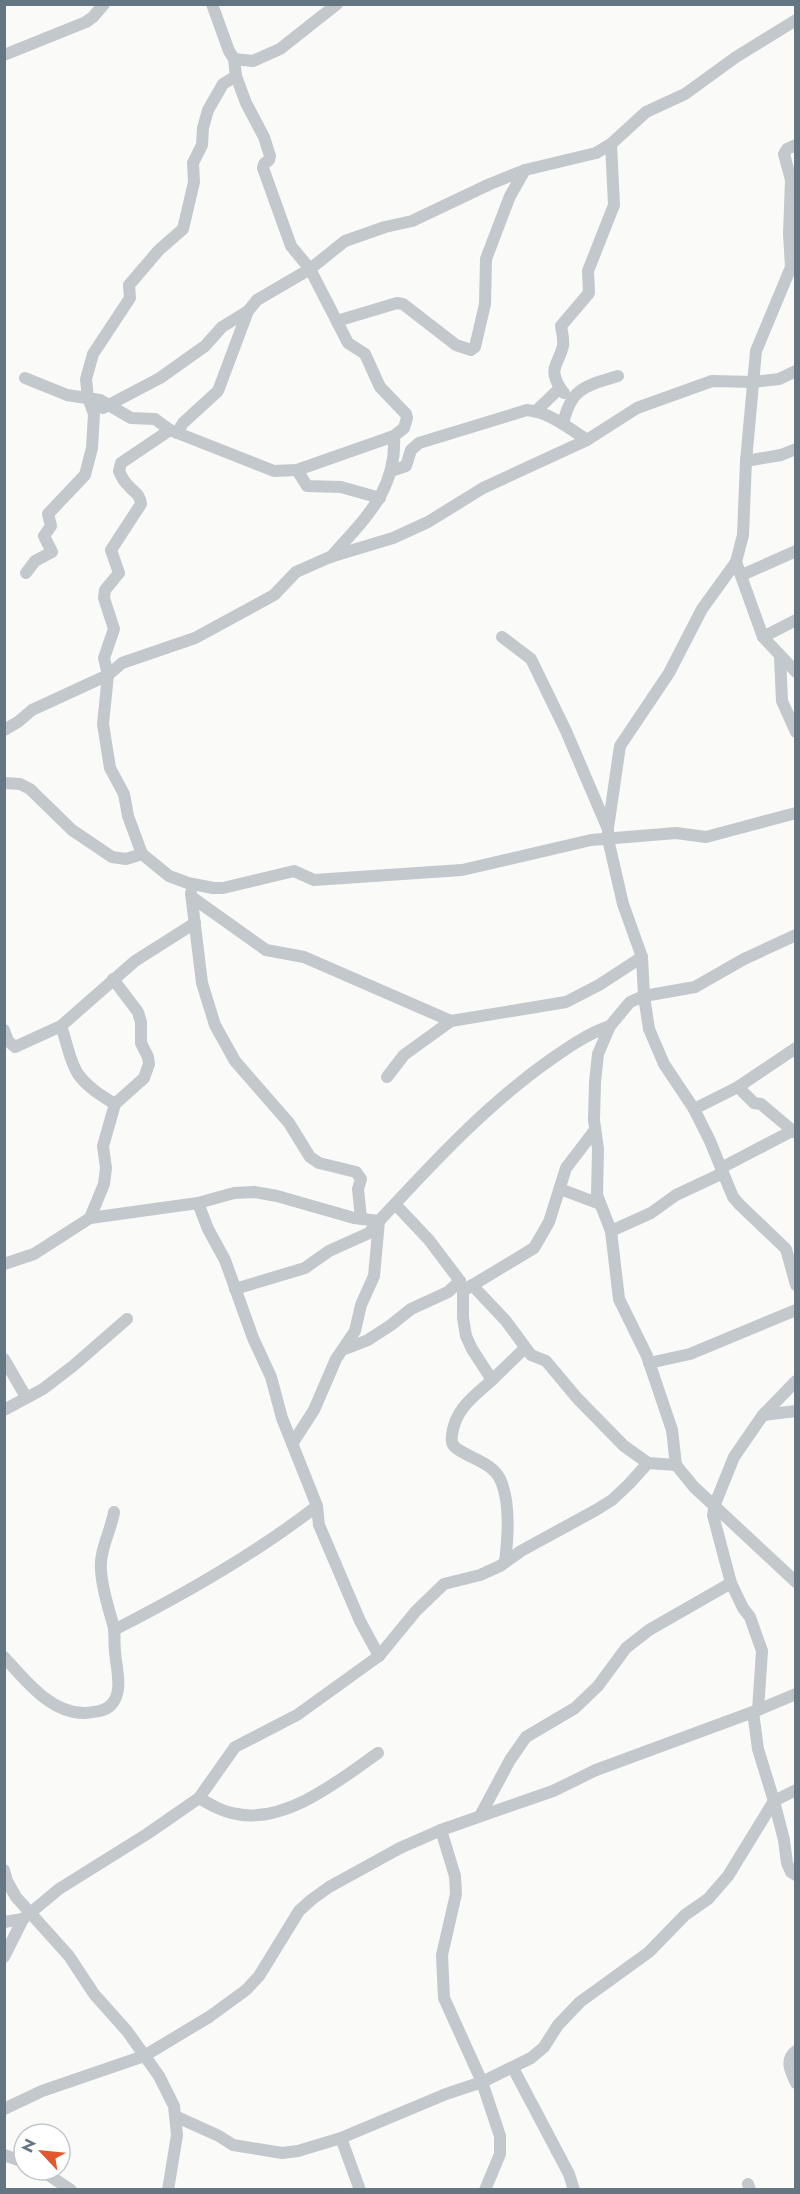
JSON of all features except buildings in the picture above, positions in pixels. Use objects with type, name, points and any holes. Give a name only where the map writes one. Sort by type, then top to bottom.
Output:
[{"type":"street","points":[[4,55],[86,22],[104,4]]},
{"type":"street","points":[[24,378],[67,395],[95,399],[131,418],[155,419],[174,431],[274,471],[297,470],[394,436],[404,429],[407,422],[406,414],[380,387],[365,354],[348,343],[310,269],[296,254],[286,235],[263,168],[264,164],[270,160],[264,137],[252,117],[236,76],[234,59],[212,4]]},
{"type":"street","points":[[234,59],[253,61],[280,49],[337,4]]},
{"type":"street","points":[[795,20],[736,57],[685,94],[646,112],[611,144],[587,156],[525,170],[412,221],[385,227],[345,242],[310,269],[257,300],[248,311],[218,391],[174,431],[121,463],[119,471],[124,481],[140,498],[141,504],[111,553],[119,573],[104,593],[114,629],[104,658],[108,675],[103,723],[110,768],[124,794],[128,816],[142,854],[164,873],[188,883],[213,888],[223,888],[294,871],[314,880],[462,870],[608,833],[676,833],[706,837],[795,813]]},
{"type":"street","points":[[26,573],[35,561],[52,552],[44,536],[50,528],[48,514],[85,475],[92,448],[93,414],[86,379],[91,358],[130,298],[129,285],[159,250],[183,229],[194,182],[193,163],[202,145],[203,128],[208,110],[223,84],[236,76]]},
{"type":"street","points":[[570,401],[554,377],[563,346],[561,326],[590,293],[588,271],[614,205],[611,144]]},
{"type":"street","points":[[608,833],[620,746],[669,673],[702,609],[736,562],[743,535],[746,461],[756,351],[760,337],[790,273],[791,180],[784,154],[787,149],[795,145]]},
{"type":"street","points":[[337,321],[398,303],[403,304],[456,345],[471,350],[475,347],[486,304],[484,264],[510,196],[525,170]]},
{"type":"street","points":[[93,414],[160,378],[205,346],[222,327],[248,311]]},
{"type":"street","points":[[4,730],[32,710],[108,675],[122,663],[195,638],[274,595],[296,572],[330,557],[400,535],[428,522],[483,488],[587,440],[637,408],[712,381],[779,379],[795,371]]},
{"type":"street","points":[[563,424],[570,401],[584,389],[618,376]]},
{"type":"street","points":[[536,411],[560,388]]},
{"type":"street","points":[[391,471],[406,466],[411,450],[419,443],[527,410],[536,411],[563,424],[587,440]]},
{"type":"street","points":[[330,557],[375,508],[391,471],[395,451],[394,436]]},
{"type":"street","points":[[746,461],[782,455],[795,449]]},
{"type":"street","points":[[297,470],[307,486],[341,488],[380,498]]},
{"type":"street","points":[[742,575],[795,551]]},
{"type":"street","points":[[736,562],[763,637],[795,672]]},
{"type":"street","points":[[763,637],[795,620]]},
{"type":"street","points":[[502,637],[531,659],[566,730],[608,833],[623,904],[642,957],[644,996],[650,1029],[661,1058],[694,1109],[737,1202],[786,1249],[795,1285]]},
{"type":"street","points":[[780,657],[782,701],[795,732]]},
{"type":"street","points":[[4,783],[20,784],[30,789],[72,830],[112,857],[126,859],[142,854]]},
{"type":"street","points":[[188,883],[193,898],[202,983],[215,1025],[235,1061],[289,1123],[310,1157],[319,1163],[356,1172],[359,1175],[361,1179],[358,1189],[362,1218]]},
{"type":"street","points":[[193,898],[266,950],[304,957],[451,1021]]},
{"type":"street","points":[[4,1030],[8,1041],[15,1047],[61,1026],[135,961],[195,923]]},
{"type":"street","points":[[795,935],[744,958],[695,987],[644,996],[630,1002],[610,1026],[600,1048],[596,1067],[595,1130],[598,1149],[597,1190],[611,1231],[619,1299],[649,1363],[672,1430],[676,1465],[694,1487],[715,1504],[795,1582]]},
{"type":"street","points":[[387,1077],[404,1055],[451,1021],[566,1002],[599,985],[642,957]]},
{"type":"street","points":[[90,1218],[104,1184],[106,1168],[103,1146],[115,1104],[144,1078],[149,1064],[141,1043],[141,1022],[138,1012],[113,979]]},
{"type":"street","points":[[61,1026],[72,1063],[79,1075],[86,1084],[115,1104]]},
{"type":"street","points":[[236,1289],[305,1268],[329,1251],[369,1233],[447,1151],[518,1083],[587,1035],[610,1026]]},
{"type":"street","points":[[694,1109],[738,1087],[795,1048]]},
{"type":"street","points":[[611,1231],[651,1214],[676,1195],[794,1131],[761,1104],[754,1103],[738,1087]]},
{"type":"street","points":[[345,1349],[368,1340],[411,1309],[465,1286],[534,1248],[549,1222],[566,1168],[595,1130]]},
{"type":"street","points":[[560,1189],[600,1204]]},
{"type":"street","points":[[4,1264],[34,1254],[90,1218],[198,1203],[234,1193],[254,1192],[278,1196],[380,1221]]},
{"type":"street","points":[[198,1203],[208,1229],[225,1260],[253,1338],[271,1377],[292,1444],[317,1506],[319,1526],[360,1621],[380,1656]]},
{"type":"street","points":[[395,1204],[429,1240],[465,1286],[506,1321],[531,1355],[546,1361],[577,1398],[624,1446],[648,1462],[676,1465]]},
{"type":"street","points":[[292,1444],[314,1410],[336,1359],[345,1349],[355,1331],[362,1305],[374,1276],[380,1221]]},
{"type":"street","points":[[465,1286],[463,1318],[466,1335],[472,1349],[492,1380]]},
{"type":"street","points":[[649,1363],[690,1353],[795,1310]]},
{"type":"street","points":[[4,1410],[43,1389],[127,1319]]},
{"type":"street","points":[[505,1562],[509,1531],[500,1479],[481,1461],[453,1446],[453,1424],[468,1401],[525,1348]]},
{"type":"street","points":[[4,1359],[26,1397]]},
{"type":"street","points":[[795,1381],[763,1415],[734,1457],[715,1504],[713,1515],[731,1583],[750,1617],[762,1651],[755,1711],[758,1749],[784,1840],[787,1863],[790,1872],[795,1875]]},
{"type":"street","points":[[763,1415],[795,1411]]},
{"type":"street","points":[[4,1957],[26,1916],[58,1888],[147,1834],[199,1798],[235,1747],[297,1715],[380,1656],[416,1611],[444,1584],[480,1575],[612,1500],[648,1462]]},
{"type":"street","points":[[114,1630],[163,1605],[228,1567],[276,1537],[317,1506]]},
{"type":"street","points":[[4,1657],[30,1686],[53,1704],[78,1713],[103,1710],[111,1705],[118,1691],[114,1630],[108,1612],[100,1568],[114,1512]]},
{"type":"street","points":[[480,1816],[510,1760],[526,1737],[575,1708],[598,1686],[626,1648],[649,1630],[731,1583]]},
{"type":"street","points":[[4,2109],[42,2091],[144,2056],[208,2017],[246,1990],[259,1976],[299,1911],[329,1887],[363,1868],[441,1830],[553,1791],[596,1770],[795,1694]]},
{"type":"street","points":[[199,1798],[215,1808],[238,1815],[261,1815],[295,1805],[333,1784],[378,1753]]},
{"type":"street","points":[[177,2117],[233,2145],[282,2153],[298,2151],[341,2138],[513,2068],[531,2058],[544,2047],[558,2025],[580,2002],[649,1952],[685,1915],[708,1899],[728,1876],[774,1801],[795,1790]]},
{"type":"street","points":[[441,1830],[455,1876],[456,1894],[442,1955],[444,1998],[482,2082],[500,2136],[500,2154],[485,2190]]},
{"type":"street","points":[[4,1870],[7,1881],[26,1916],[69,1956],[94,1994],[127,2031],[159,2076],[177,2117],[176,2152],[168,2190]]},
{"type":"street","points":[[4,1922],[26,1916]]},
{"type":"street","points":[[795,2051],[789,2057],[795,2083]]},
{"type":"street","points":[[513,2068],[569,2175],[574,2190]]},
{"type":"street","points":[[341,2138],[360,2190]]}]
